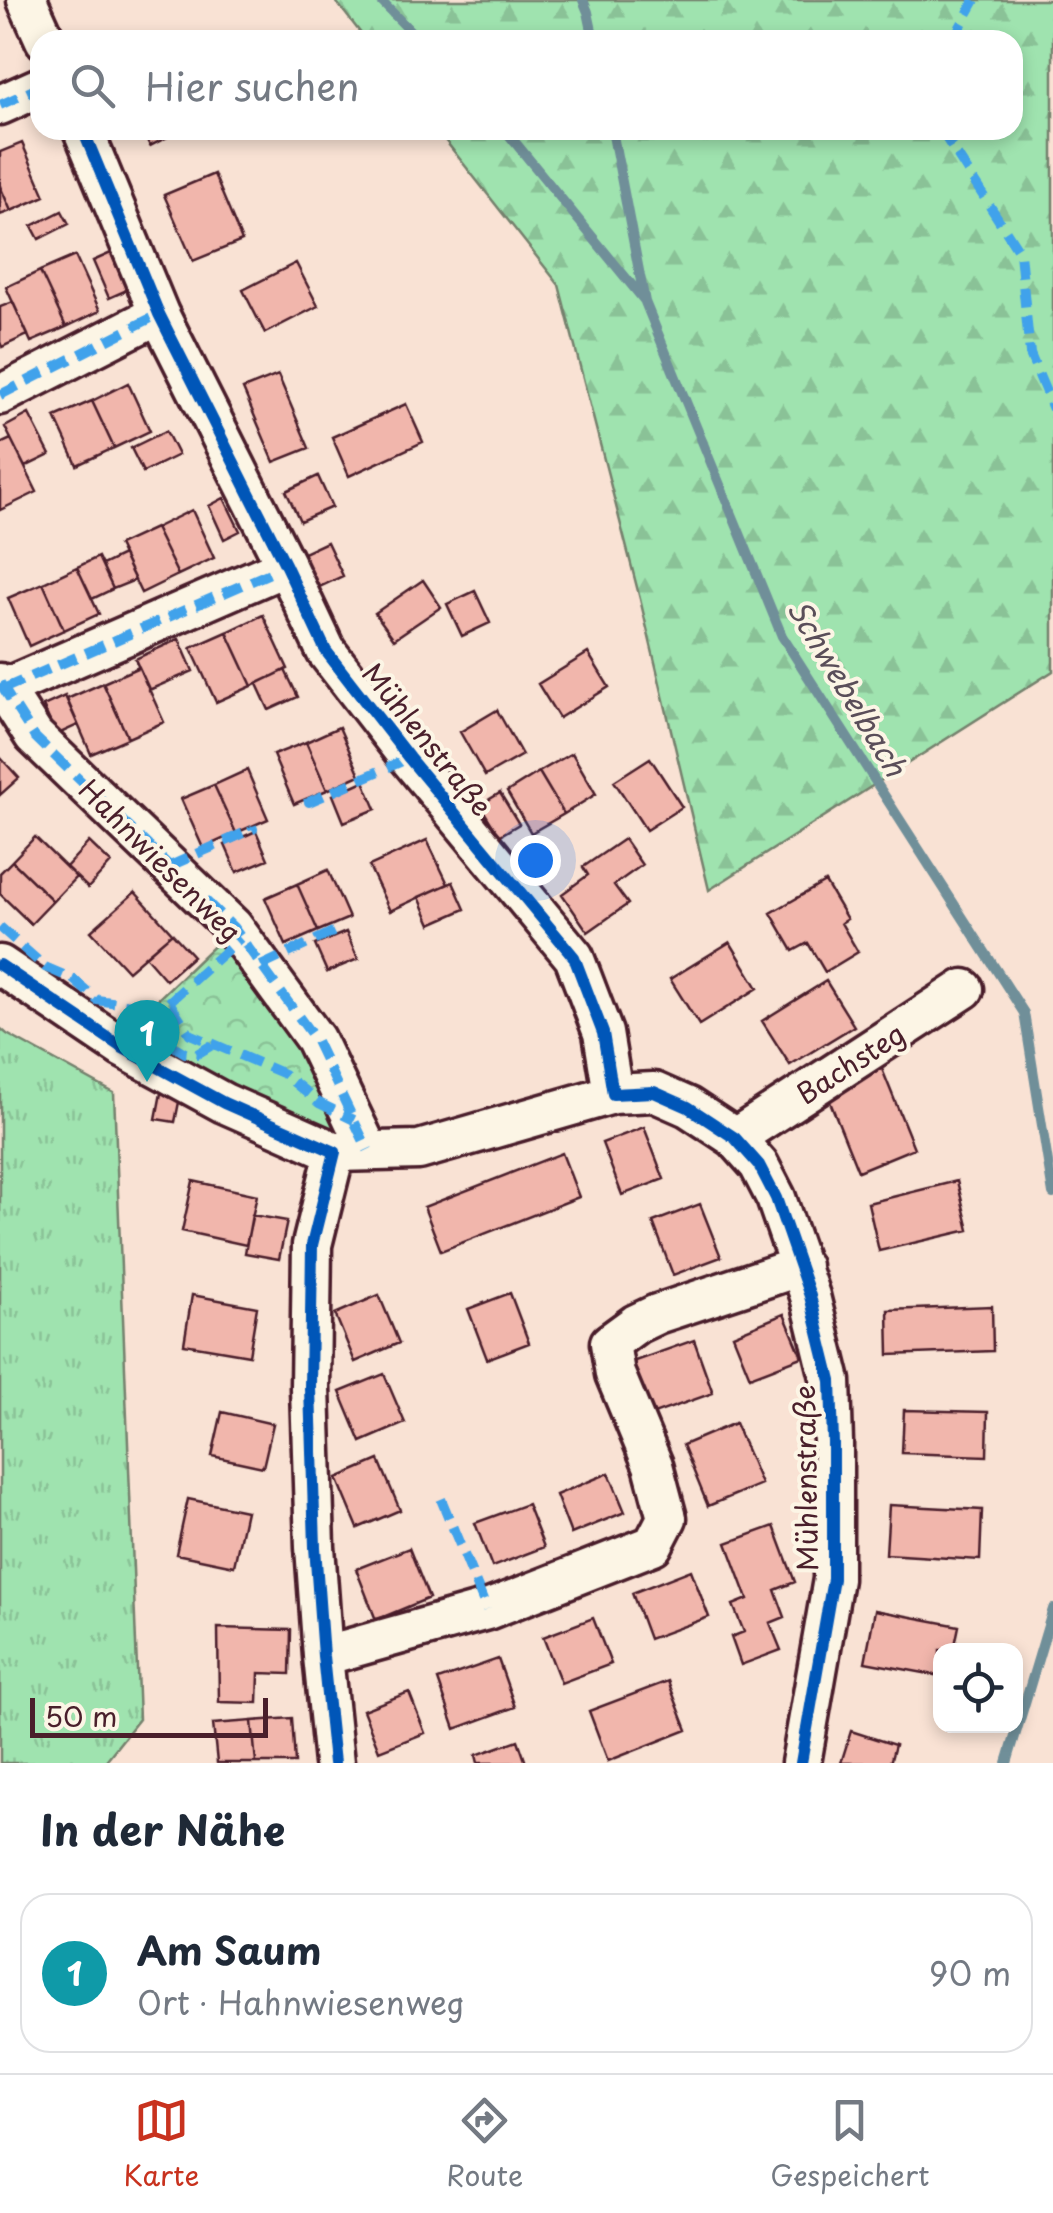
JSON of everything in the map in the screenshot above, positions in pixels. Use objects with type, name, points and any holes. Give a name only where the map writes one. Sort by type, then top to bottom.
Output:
[{"type":"street","points":[[27,0],[40,30]]},
{"type":"street","points":[[0,105],[30,92]]},
{"type":"street","name":"Mühlenstraße","points":[[86,140],[158,314],[326,651],[574,957],[603,1033],[613,1094],[654,1092],[688,1106],[735,1138],[759,1166],[776,1198],[801,1266],[830,1382],[834,1443],[832,1579],[802,1763]]},
{"type":"street","points":[[0,395],[158,314]]},
{"type":"street","points":[[2,686],[286,566]]},
{"type":"street","name":"Hahnwiesenweg","points":[[2,686],[34,736],[232,927],[315,1038],[352,1151]]},
{"type":"street","points":[[0,965],[123,1048],[224,1103],[352,1151],[419,1150],[613,1094]]},
{"type":"street","name":"Bachsteg","points":[[735,1138],[964,989]]},
{"type":"street","points":[[334,1763],[316,1547],[311,1408],[312,1245],[352,1151]]},
{"type":"street","points":[[323,1656],[487,1610],[653,1545],[667,1518],[653,1466],[615,1374],[610,1343],[657,1314],[801,1266]]},
{"type":"green space","points":[[335,0],[1053,0],[1053,671],[709,890],[640,599],[559,285],[445,140],[1023,140],[1023,30],[358,30]]},
{"type":"green space","points":[[230,930],[362,1146],[134,1042],[157,1000]]},
{"type":"green space","points":[[0,1028],[114,1093],[139,1719],[104,1763],[0,1763]]},
{"type":"building","points":[[22,143],[45,196],[11,211],[0,186],[0,152]]},
{"type":"building","points":[[214,174],[242,241],[193,261],[164,195]]},
{"type":"building","points":[[0,186],[11,211],[0,215]]},
{"type":"building","points":[[62,211],[69,224],[39,239],[32,226]]},
{"type":"building","points":[[111,253],[127,290],[109,298],[93,261]]},
{"type":"building","points":[[75,256],[100,311],[66,327],[40,271]]},
{"type":"building","points":[[296,263],[318,306],[265,333],[243,290]]},
{"type":"building","points":[[40,271],[66,327],[31,342],[6,287]]},
{"type":"building","points":[[13,302],[28,335],[2,347],[0,307]]},
{"type":"building","points":[[278,375],[309,448],[274,462],[243,389]]},
{"type":"building","points":[[128,383],[150,431],[114,448],[92,401]]},
{"type":"building","points":[[92,401],[114,448],[77,465],[55,417]]},
{"type":"building","points":[[406,404],[423,442],[349,476],[332,437]]},
{"type":"building","points":[[29,414],[50,455],[25,467],[5,427]]},
{"type":"building","points":[[166,431],[178,455],[143,472],[131,448]]},
{"type":"building","points":[[11,439],[37,492],[0,510],[0,444]]},
{"type":"building","points":[[318,476],[332,507],[300,521],[286,491]]},
{"type":"building","points":[[224,498],[240,531],[224,539],[209,506]]},
{"type":"building","points":[[192,510],[214,558],[178,575],[155,528]]},
{"type":"building","points":[[155,528],[178,575],[141,593],[118,545]]},
{"type":"building","points":[[327,542],[343,576],[315,589],[299,555]]},
{"type":"building","points":[[123,555],[135,580],[113,589],[102,565]]},
{"type":"building","points":[[98,557],[113,589],[92,599],[77,567]]},
{"type":"building","points":[[77,567],[99,614],[64,630],[43,583]]},
{"type":"building","points":[[423,580],[441,607],[394,639],[375,613]]},
{"type":"building","points":[[43,583],[64,630],[29,646],[8,598]]},
{"type":"building","points":[[475,591],[490,623],[462,636],[447,604]]},
{"type":"building","points":[[263,615],[288,669],[252,686],[227,632]]},
{"type":"building","points":[[227,632],[252,686],[216,702],[191,648]]},
{"type":"building","points":[[179,639],[193,671],[149,690],[135,659]]},
{"type":"building","points":[[588,653],[609,687],[559,718],[538,684]]},
{"type":"building","points":[[139,667],[164,722],[128,738],[103,683]]},
{"type":"building","points":[[285,670],[298,697],[269,710],[257,684]]},
{"type":"building","points":[[103,683],[128,738],[91,754],[67,699]]},
{"type":"building","points":[[65,696],[78,725],[56,735],[43,706]]},
{"type":"building","points":[[497,710],[522,755],[485,776],[460,732]]},
{"type":"building","points":[[339,727],[360,775],[327,790],[306,742]]},
{"type":"building","points":[[306,742],[327,790],[294,804],[273,755]]},
{"type":"building","points":[[572,753],[596,794],[564,814],[539,772]]},
{"type":"building","points":[[0,757],[19,778],[0,795]]},
{"type":"building","points":[[650,758],[682,807],[646,830],[614,781]]},
{"type":"building","points":[[247,770],[268,819],[236,833],[214,785]]},
{"type":"building","points":[[539,772],[564,814],[531,833],[507,792]]},
{"type":"building","points":[[364,781],[376,809],[344,822],[333,795]]},
{"type":"building","points":[[214,785],[236,833],[203,848],[181,799]]},
{"type":"building","points":[[500,793],[519,824],[499,836],[480,805]]},
{"type":"building","points":[[256,831],[268,859],[237,872],[225,845]]},
{"type":"building","points":[[35,837],[76,877],[53,901],[12,861]]},
{"type":"building","points":[[624,839],[642,865],[614,885],[628,904],[588,932],[562,894],[588,875],[583,867]]},
{"type":"building","points":[[427,840],[448,884],[390,911],[369,866]]},
{"type":"building","points":[[89,842],[111,863],[88,888],[66,867]]},
{"type":"building","points":[[12,861],[53,901],[31,924],[0,894],[0,873]]},
{"type":"building","points":[[328,870],[349,918],[318,931],[297,884]]},
{"type":"building","points":[[453,882],[465,909],[431,924],[419,897]]},
{"type":"building","points":[[825,882],[847,919],[841,923],[858,952],[825,972],[808,943],[793,951],[771,913]]},
{"type":"building","points":[[297,884],[318,931],[286,945],[265,898]]},
{"type":"building","points":[[135,892],[172,933],[128,971],[91,931]]},
{"type":"building","points":[[346,932],[358,959],[327,972],[315,945]]},
{"type":"building","points":[[172,933],[193,956],[166,980],[145,956]]},
{"type":"building","points":[[730,942],[758,988],[699,1025],[670,979]]},
{"type":"building","points":[[826,981],[854,1026],[790,1065],[762,1021]]},
{"type":"building","points":[[880,1064],[914,1148],[858,1171],[824,1087]]},
{"type":"building","points":[[161,1093],[180,1097],[175,1122],[156,1119]]},
{"type":"building","points":[[644,1127],[664,1179],[622,1195],[602,1143]]},
{"type":"building","points":[[562,1153],[579,1197],[441,1251],[424,1207]]},
{"type":"building","points":[[193,1181],[257,1195],[246,1245],[182,1231]]},
{"type":"building","points":[[957,1181],[969,1230],[879,1251],[868,1203]]},
{"type":"building","points":[[700,1204],[721,1257],[673,1275],[653,1222]]},
{"type":"building","points":[[252,1215],[287,1221],[279,1259],[245,1253]]},
{"type":"building","points":[[510,1293],[529,1343],[487,1359],[468,1309]]},
{"type":"building","points":[[192,1295],[257,1307],[249,1355],[184,1344]]},
{"type":"building","points":[[379,1295],[399,1343],[355,1362],[335,1314]]},
{"type":"building","points":[[992,1306],[993,1351],[889,1355],[888,1310]]},
{"type":"building","points":[[784,1314],[802,1357],[750,1377],[733,1335]]},
{"type":"building","points":[[694,1340],[713,1393],[651,1415],[632,1362]]},
{"type":"building","points":[[384,1374],[405,1423],[361,1442],[340,1392]]},
{"type":"building","points":[[904,1410],[988,1412],[987,1456],[902,1453]]},
{"type":"building","points":[[222,1412],[273,1424],[263,1467],[212,1456]]},
{"type":"building","points":[[735,1423],[761,1484],[708,1506],[683,1445]]},
{"type":"building","points":[[379,1460],[400,1510],[358,1528],[337,1478]]},
{"type":"building","points":[[609,1473],[625,1512],[571,1534],[556,1495]]},
{"type":"building","points":[[188,1499],[246,1511],[234,1566],[176,1554]]},
{"type":"building","points":[[527,1504],[544,1547],[492,1567],[475,1523]]},
{"type":"building","points":[[889,1505],[982,1510],[980,1560],[886,1554]]},
{"type":"building","points":[[774,1526],[795,1582],[775,1590],[785,1617],[770,1623],[781,1650],[741,1665],[731,1637],[744,1632],[733,1605],[748,1599],[727,1543]]},
{"type":"building","points":[[409,1548],[429,1598],[376,1620],[356,1569]]},
{"type":"building","points":[[691,1570],[709,1617],[649,1639],[632,1593]]},
{"type":"building","points":[[875,1610],[959,1626],[955,1643],[933,1643],[933,1675],[865,1662]]},
{"type":"building","points":[[593,1618],[611,1664],[561,1683],[543,1637]]},
{"type":"building","points":[[218,1628],[291,1630],[290,1674],[259,1673],[258,1703],[219,1702]]},
{"type":"building","points":[[498,1659],[515,1707],[455,1729],[438,1680]]},
{"type":"building","points":[[668,1681],[687,1730],[608,1761],[589,1711]]},
{"type":"building","points":[[409,1692],[425,1733],[379,1751],[363,1710]]},
{"type":"building","points":[[292,1718],[295,1763],[256,1763],[252,1721]]},
{"type":"building","points":[[252,1721],[256,1763],[217,1763],[213,1724]]},
{"type":"building","points":[[851,1731],[895,1745],[890,1763],[841,1763]]},
{"type":"building","points":[[518,1740],[526,1763],[478,1763],[476,1755]]},
{"type":"waterway","points":[[380,0],[409,30]]},
{"type":"waterway","name":"Schwebelbach","points":[[583,0],[592,30]]},
{"type":"waterway","points":[[513,140],[644,300]]},
{"type":"waterway","name":"Schwebelbach","points":[[614,140],[645,302],[782,636],[1024,1013],[1053,1194]]},
{"type":"waterway","name":"Schwebelbach","points":[[1007,1763],[1053,1609]]},
{"type":"marked path","points":[[958,30],[975,0]]},
{"type":"marked path","points":[[0,105],[30,92]]},
{"type":"marked path","points":[[947,140],[1020,253],[1030,354],[1053,409]]},
{"type":"marked path","points":[[0,395],[159,314]]},
{"type":"marked path","points":[[3,689],[286,566]]},
{"type":"marked path","points":[[0,683],[34,736],[233,927],[315,1039],[368,1150]]},
{"type":"marked path","points":[[308,798],[309,802],[409,758]]},
{"type":"marked path","points":[[170,866],[253,829],[252,826]]},
{"type":"marked path","points":[[261,966],[335,931],[333,925]]},
{"type":"marked path","points":[[0,927],[45,967],[73,979],[97,1000],[131,1005],[153,1020],[169,1002],[190,1034],[284,1074],[319,1103],[354,1120]]},
{"type":"marked path","points":[[169,1002],[240,938]]},
{"type":"marked path","points":[[153,1020],[160,1038],[185,1053],[197,1054],[212,1045]]},
{"type":"marked path","points":[[441,1499],[487,1610]]},
{"type":"cycle path","points":[[87,140],[159,314],[326,651],[574,957],[603,1033],[613,1094],[654,1092],[688,1107],[735,1138],[759,1165],[776,1198],[810,1296],[831,1381],[833,1579],[801,1763]]},
{"type":"cycle path","points":[[0,965],[123,1048],[224,1103],[335,1152],[312,1245],[310,1388],[315,1547],[334,1763]]},
{"type":"place","name":"Am Saum","points":[[147,1082]]}]
